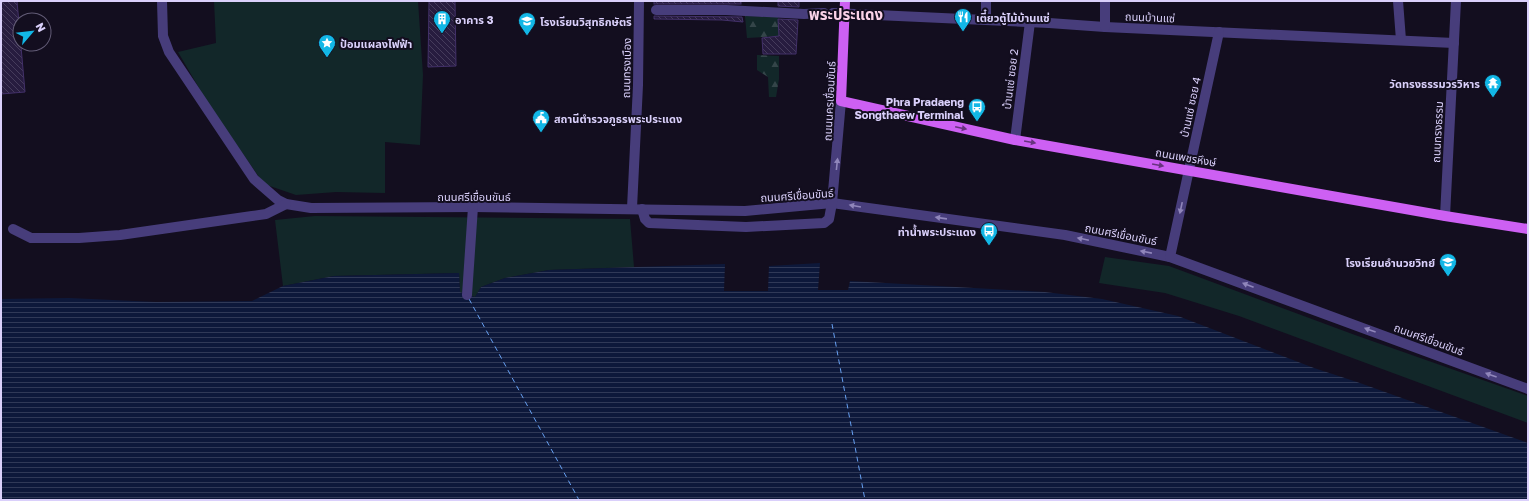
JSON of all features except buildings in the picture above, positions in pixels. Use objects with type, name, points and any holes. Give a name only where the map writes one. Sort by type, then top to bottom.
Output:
[{"type":"main road","name":"ถนนนครเขื่อนขันธ์","points":[[841,102],[845,1]]},
{"type":"main road","name":"ถนนเพชรหึงษ์","points":[[841,102],[1015,140],[1445,216],[1528,229]]},
{"type":"street","name":"ถนนศรีเขื่อนขันธ์","points":[[162,1],[163,36],[169,52],[254,179],[278,200],[286,204],[311,208],[473,207],[745,211],[832,203],[1065,235],[1170,257],[1528,389]]},
{"type":"street","name":"ถนนทรงเมือง","points":[[637,209],[639,1]]},
{"type":"street","points":[[986,1],[986,20]]},
{"type":"street","points":[[1105,1],[1105,27]]},
{"type":"street","points":[[1398,1],[1401,40]]},
{"type":"street","name":"ถนนทรงธรรม","points":[[1445,216],[1456,1]]},
{"type":"street","name":"ถนนบ้านแซ่","points":[[656,10],[726,10],[804,14],[845,13],[1454,43]]},
{"type":"street","name":"บ้านแซ่ ซอย 2","points":[[1015,140],[1030,22]]},
{"type":"street","name":"บ้านแซ่ ซอย 4","points":[[1170,257],[1219,32]]},
{"type":"street","name":"ถนนนครเขื่อนขันธ์","points":[[637,209],[649,223],[746,227],[824,223],[829,219],[832,203],[841,102]]},
{"type":"street","points":[[13,229],[31,238],[79,238],[120,235],[266,214],[286,204]]},
{"type":"street","points":[[466,294],[473,207]]},
{"type":"green space","points":[[214,1],[418,1],[423,75],[420,145],[385,142],[385,193],[336,192],[296,195],[264,184],[209,105],[178,52],[216,43]]},
{"type":"green space","points":[[745,16],[778,17],[779,36],[747,38]]},
{"type":"green space","points":[[757,55],[779,56],[779,79],[776,97],[769,97],[768,77],[757,70]]},
{"type":"green space","points":[[315,216],[630,219],[634,267],[549,270],[505,278],[481,287],[475,297],[460,292],[459,273],[334,276],[283,286],[275,220]]},
{"type":"green space","points":[[1105,257],[1169,266],[1355,335],[1528,396],[1528,423],[1239,316],[1165,293],[1099,283]]},
{"type":"water","points":[[820,263],[818,290],[848,290],[850,281],[1045,292],[1102,299],[1178,316],[1314,368],[1528,443],[1528,500],[1,500],[1,299],[69,298],[156,302],[252,301],[283,286],[334,276],[459,273],[460,292],[475,297],[481,287],[505,278],[549,270],[725,264],[724,291],[768,291],[769,266]]},
{"type":"ferry route","points":[[469,299],[579,500]]},
{"type":"ferry route","points":[[832,324],[865,500]]},
{"type":"place","name":"เตี๋ยวตู้ไม้บ้านแซ่","points":[[963,32]]},
{"type":"place","name":"อาคาร 3","points":[[442,34]]},
{"type":"place","name":"โรงเรียนวิสุทธิกษัตรี","points":[[527,36]]},
{"type":"place","name":"ป้อมแผลงไฟฟ้า","points":[[327,58]]},
{"type":"place","name":"วัดทรงธรรมวรวิหาร","points":[[1493,98]]},
{"type":"place","name":"Phra Pradaeng Songthaew Terminal","points":[[977,122]]},
{"type":"place","name":"สถานีตำรวจภูธรพระประแดง","points":[[541,133]]},
{"type":"place","name":"ท่าน้ำพระประแดง","points":[[989,246]]},
{"type":"place","name":"โรงเรียนอำนวยวิทย์","points":[[1448,277]]},
{"type":"district","name":"พระประแดง","points":[[846,14]]}]
